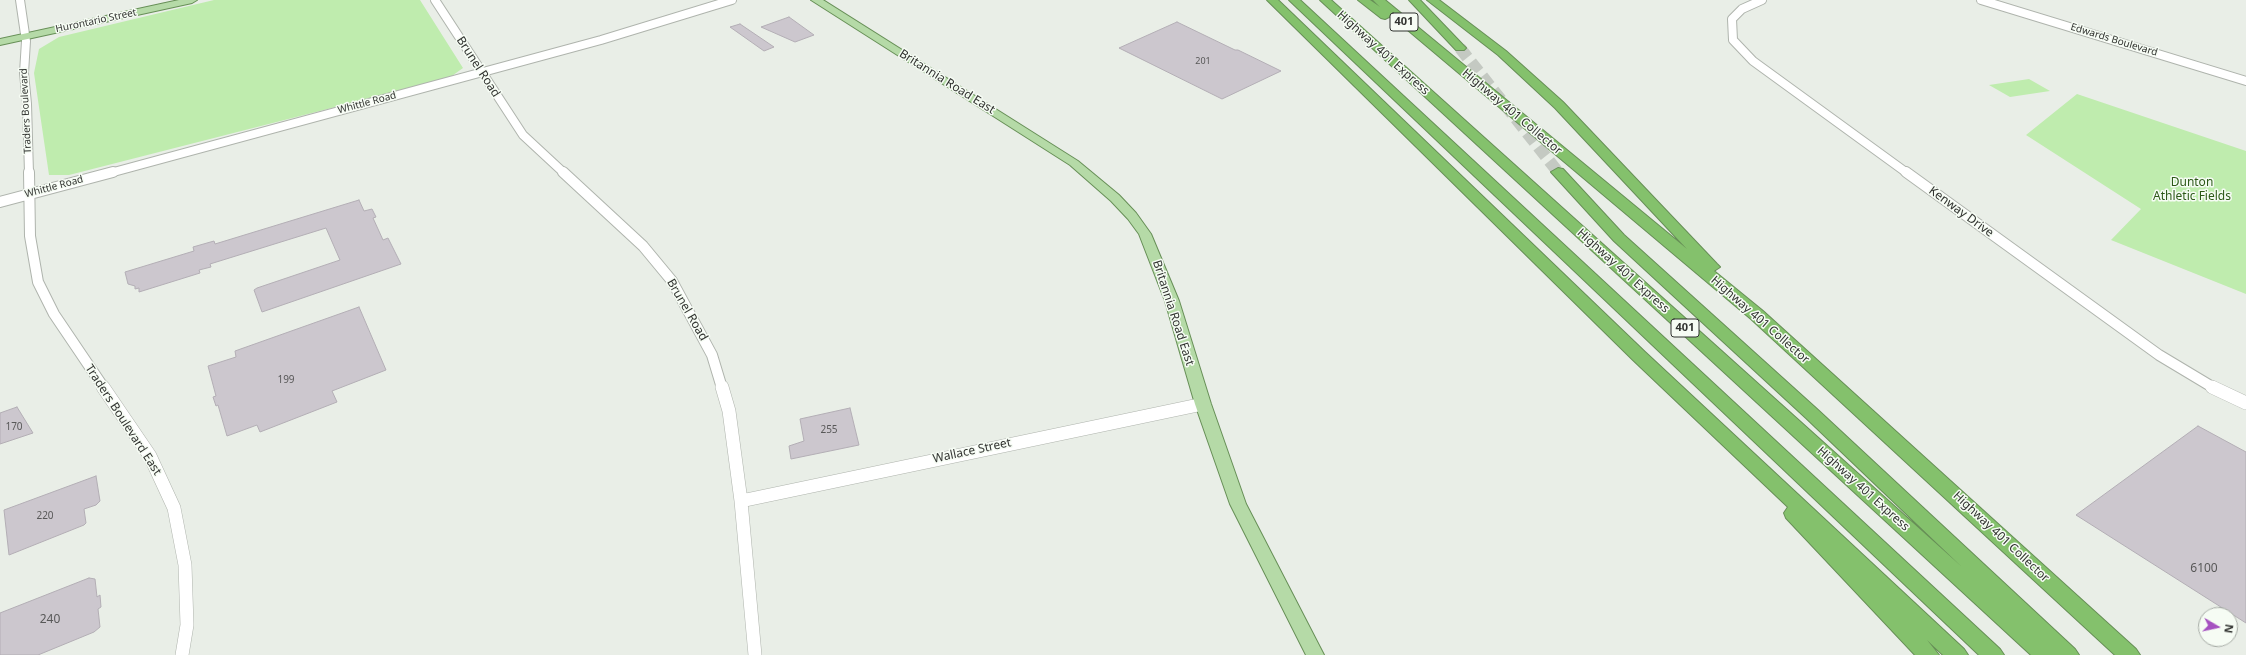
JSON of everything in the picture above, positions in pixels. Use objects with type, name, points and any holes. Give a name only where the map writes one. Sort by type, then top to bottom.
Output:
[{"type":"highway","points":[[1268,0],[1292,21]]},
{"type":"highway","points":[[1272,0],[1292,21],[1686,400],[1894,593],[1957,655]]},
{"type":"highway","name":"Highway 401 Express","points":[[1294,0],[1993,655]]},
{"type":"highway","name":"Highway 401 Express","points":[[1325,0],[2045,655]]},
{"type":"highway","points":[[1363,0],[1399,28],[1430,44]]},
{"type":"highway","name":"Highway 401 Collector","points":[[1378,0],[1757,315],[2129,655]]},
{"type":"highway","points":[[1414,0],[1460,48]]},
{"type":"highway","points":[[1432,0],[1502,53],[1559,105],[1757,315]]},
{"type":"highway","points":[[1558,172],[1619,238],[1812,414],[2068,655]]},
{"type":"highway","points":[[1686,400],[1928,655]]},
{"type":"main road","name":"Hurontario Street","points":[[0,42],[24,33],[156,0]]},
{"type":"main road","name":"Hurontario Street","points":[[0,34],[24,33],[192,0]]},
{"type":"main road","name":"Britannia Road East","points":[[816,0],[1074,163],[1115,198],[1140,228],[1156,257],[1172,301],[1202,404],[1238,504],[1315,655]]},
{"type":"street","name":"Traders Boulevard","points":[[20,0],[24,33],[24,73],[27,104],[30,194]]},
{"type":"street","name":"Brunel Road","points":[[435,0],[523,136],[643,246],[672,281],[712,355],[729,411],[741,501],[755,655]]},
{"type":"street","name":"Whittle Road","points":[[0,202],[482,73],[601,40],[732,0]]},
{"type":"street","name":"Kenway Drive","points":[[1762,0],[1742,9],[1732,19],[1733,40],[1753,61],[2159,355],[2218,390],[2246,403]]},
{"type":"street","name":"Edwards Boulevard","points":[[1981,0],[2246,81]]},
{"type":"street","name":"Traders Boulevard East","points":[[30,194],[30,236],[38,282],[54,314],[150,456],[174,508],[185,566],[187,625],[182,655]]},
{"type":"street","name":"Wallace Street","points":[[741,501],[1202,404]]},
{"type":"green space","points":[[214,0],[420,0],[463,68],[449,78],[69,175],[49,175],[34,73],[39,49],[59,37]]},
{"type":"green space","points":[[2029,79],[2050,91],[2010,97],[1989,85]]},
{"type":"green space","name":"Dunton Athletic Fields","points":[[2077,94],[2246,151],[2246,294],[2111,240],[2141,209],[2026,135]]},
{"type":"building","points":[[789,17],[814,35],[795,42],[761,27]]},
{"type":"building","points":[[1177,22],[1281,71],[1222,99],[1119,48]]},
{"type":"building","points":[[740,24],[774,47],[764,51],[730,27]]},
{"type":"building","points":[[359,200],[364,211],[372,209],[376,217],[373,218],[383,240],[388,238],[401,264],[262,312],[254,290],[257,288],[340,260],[326,228],[210,264],[211,267],[199,270],[200,273],[139,292],[139,288],[135,289],[135,286],[128,284],[125,272],[194,251],[193,247],[214,241],[215,244]]},
{"type":"building","points":[[359,307],[386,370],[332,391],[337,402],[260,432],[257,425],[227,436],[218,405],[216,406],[213,397],[216,396],[208,366],[236,357],[235,351]]},
{"type":"building","points":[[17,407],[33,433],[0,444],[0,413]]},
{"type":"building","points":[[850,408],[859,445],[791,459],[789,446],[804,441],[800,419]]},
{"type":"building","points":[[2198,426],[2246,452],[2246,623],[2238,618],[2238,607],[2221,607],[2076,515]]},
{"type":"building","points":[[96,476],[100,501],[96,505],[84,509],[86,523],[84,525],[9,555],[4,510]]},
{"type":"building","points":[[89,578],[95,579],[97,597],[100,595],[101,607],[98,609],[100,627],[94,632],[38,655],[0,655],[0,613]]},
{"type":"tunnel","points":[[1460,48],[1558,172]]}]
